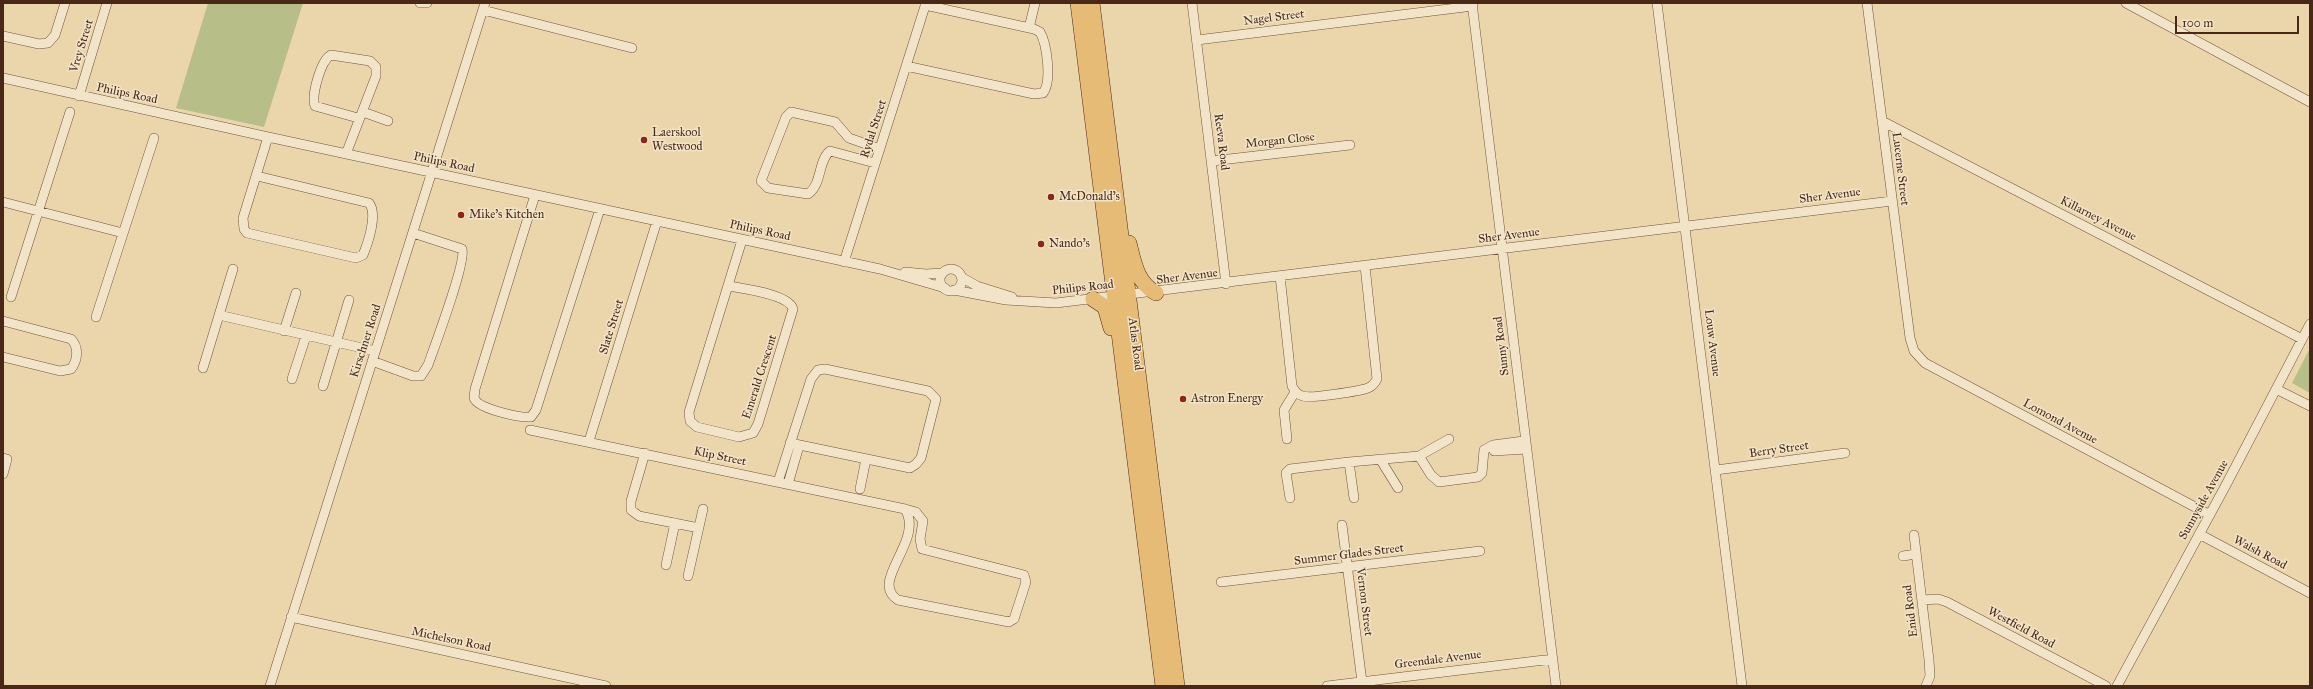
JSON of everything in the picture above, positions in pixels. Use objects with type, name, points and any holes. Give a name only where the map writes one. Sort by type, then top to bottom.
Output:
[{"type":"main road","name":"Atlas Road","points":[[1078,3],[1122,296],[1177,686]]},
{"type":"main road","name":"Atlas Road","points":[[1092,3],[1115,200],[1122,296],[1123,365],[1163,686]]},
{"type":"main road","points":[[1115,200],[1141,280],[1146,287],[1156,292]]},
{"type":"main road","points":[[1093,299],[1107,312],[1117,354],[1123,365]]},
{"type":"street","points":[[3,36],[39,44],[48,43],[55,35],[65,3]]},
{"type":"street","name":"Vrey Street","points":[[79,96],[107,3]]},
{"type":"street","points":[[420,3],[427,3]]},
{"type":"street","points":[[1029,28],[1035,3]]},
{"type":"street","name":"Reeva Road","points":[[1192,3],[1226,284]]},
{"type":"street","name":"Louw Avenue","points":[[1657,3],[1742,686]]},
{"type":"street","name":"Lucerne Street","points":[[1867,3],[1910,338]]},
{"type":"street","points":[[2126,3],[2310,102]]},
{"type":"street","points":[[906,66],[1039,94],[1047,88],[1049,78],[1042,36],[1037,30],[926,4]]},
{"type":"street","name":"Rydal Street","points":[[844,262],[926,4]]},
{"type":"street","name":"Nagel Street","points":[[1197,40],[1473,4]]},
{"type":"street","name":"Sunny Road","points":[[1473,4],[1525,445],[1556,686]]},
{"type":"street","points":[[484,6],[632,48]]},
{"type":"street","name":"Kirschner Road","points":[[270,686],[484,6]]},
{"type":"street","points":[[346,154],[361,115],[376,76],[376,67],[374,63],[335,55],[328,57],[314,92],[315,106],[361,115],[388,121]]},
{"type":"street","name":"Philips Road","points":[[3,78],[79,96],[844,262],[880,269],[926,274],[944,272]]},
{"type":"street","points":[[12,297],[70,112]]},
{"type":"street","points":[[875,163],[830,151],[814,188],[808,194],[768,188],[761,181],[786,117],[791,112],[835,122],[849,138],[880,149]]},
{"type":"street","name":"Killarney Avenue","points":[[1882,121],[2302,339]]},
{"type":"street","points":[[256,176],[369,203],[373,210],[372,219],[363,255],[356,258],[247,233],[244,229],[243,218],[268,137]]},
{"type":"street","points":[[96,317],[154,138]]},
{"type":"street","name":"Morgan Close","points":[[1212,161],[1350,146]]},
{"type":"street","points":[[535,195],[475,389],[474,398],[479,404],[488,408],[523,417],[531,416],[536,410],[600,209]]},
{"type":"street","name":"Sher Avenue","points":[[1122,296],[1684,225],[1892,201]]},
{"type":"street","points":[[3,202],[123,233]]},
{"type":"street","name":"Slate Street","points":[[590,441],[657,221]]},
{"type":"street","points":[[372,361],[413,376],[421,376],[428,365],[457,280],[463,257],[462,249],[413,233]]},
{"type":"street","name":"Emerald Crescent","points":[[729,286],[783,298],[791,305],[792,310],[758,424],[753,433],[744,437],[697,427],[692,424],[689,417],[742,240]]},
{"type":"street","points":[[1280,276],[1292,386],[1295,392],[1302,396],[1313,397],[1366,389],[1375,382],[1376,370],[1365,266]]},
{"type":"street","points":[[202,368],[233,269]]},
{"type":"street","name":"Philips Road","points":[[880,269],[949,289],[1042,304],[1122,296]]},
{"type":"street","points":[[953,269],[961,277],[960,286],[949,289],[940,280],[944,272],[953,269]]},
{"type":"street","name":"Philips Road","points":[[961,277],[977,286],[1001,293],[1016,300]]},
{"type":"street","points":[[284,331],[296,293]]},
{"type":"street","points":[[323,386],[349,300]]},
{"type":"street","points":[[219,315],[375,351]]},
{"type":"street","points":[[3,321],[70,339],[77,348],[77,354],[70,369],[60,372],[3,357]]},
{"type":"street","name":"Sunnyside Avenue","points":[[2117,686],[2210,515],[2310,324]]},
{"type":"street","points":[[292,379],[306,336]]},
{"type":"street","name":"Lomond Avenue","points":[[1910,338],[1914,351],[1924,363],[2210,515]]},
{"type":"street","points":[[788,484],[795,444],[811,379],[815,371],[821,368],[928,390],[936,399],[928,435],[916,464],[907,468],[795,444]]},
{"type":"street","points":[[2276,389],[2310,406]]},
{"type":"street","points":[[1287,439],[1284,410],[1295,392]]},
{"type":"street","name":"Klip Street","points":[[530,430],[590,441],[905,509],[916,512],[922,518],[920,544],[925,551],[1024,575],[1026,582],[1014,619],[1009,622],[906,602],[893,597],[889,592],[888,585],[895,564],[907,543],[910,526],[910,516],[905,509]]},
{"type":"street","points":[[1290,498],[1288,470],[1349,462],[1419,456],[1449,439]]},
{"type":"street","points":[[778,482],[795,444]]},
{"type":"street","points":[[1419,456],[1436,481],[1441,482],[1478,477],[1482,472],[1484,450],[1525,445]]},
{"type":"street","points":[[645,453],[631,501],[632,510],[638,516],[699,528]]},
{"type":"street","name":"Berry Street","points":[[1716,470],[1845,453]]},
{"type":"street","points":[[3,458],[6,459],[3,474]]},
{"type":"street","points":[[860,489],[866,459]]},
{"type":"street","points":[[1380,459],[1398,488]]},
{"type":"street","points":[[1349,462],[1354,498]]},
{"type":"street","points":[[688,576],[703,509]]},
{"type":"street","points":[[666,565],[676,523]]},
{"type":"street","name":"Vernon Street","points":[[1342,525],[1362,682]]},
{"type":"street","name":"Walsh Road","points":[[2199,534],[2310,593]]},
{"type":"street","name":"Enid Road","points":[[1914,535],[1923,600],[1930,676],[1927,685]]},
{"type":"street","name":"Summer Glades Street","points":[[1221,582],[1480,551]]},
{"type":"street","points":[[1903,556],[1916,554]]},
{"type":"street","name":"Westfield Road","points":[[1923,600],[1938,599],[1947,602],[2106,686]]},
{"type":"street","name":"Michelson Road","points":[[291,617],[606,686]]},
{"type":"street","name":"Greendale Avenue","points":[[1327,686],[1553,659]]},
{"type":"green space","points":[[208,3],[303,3],[264,127],[176,108]]},
{"type":"green space","points":[[2310,348],[2310,393],[2292,383]]},
{"type":"place","name":"Laerskool Westwood","points":[[644,140]]},
{"type":"place","name":"McDonald's","points":[[1051,197]]},
{"type":"place","name":"Mike's Kitchen","points":[[461,215]]},
{"type":"place","name":"Nando's","points":[[1041,244]]},
{"type":"place","name":"Astron Energy","points":[[1183,399]]}]
